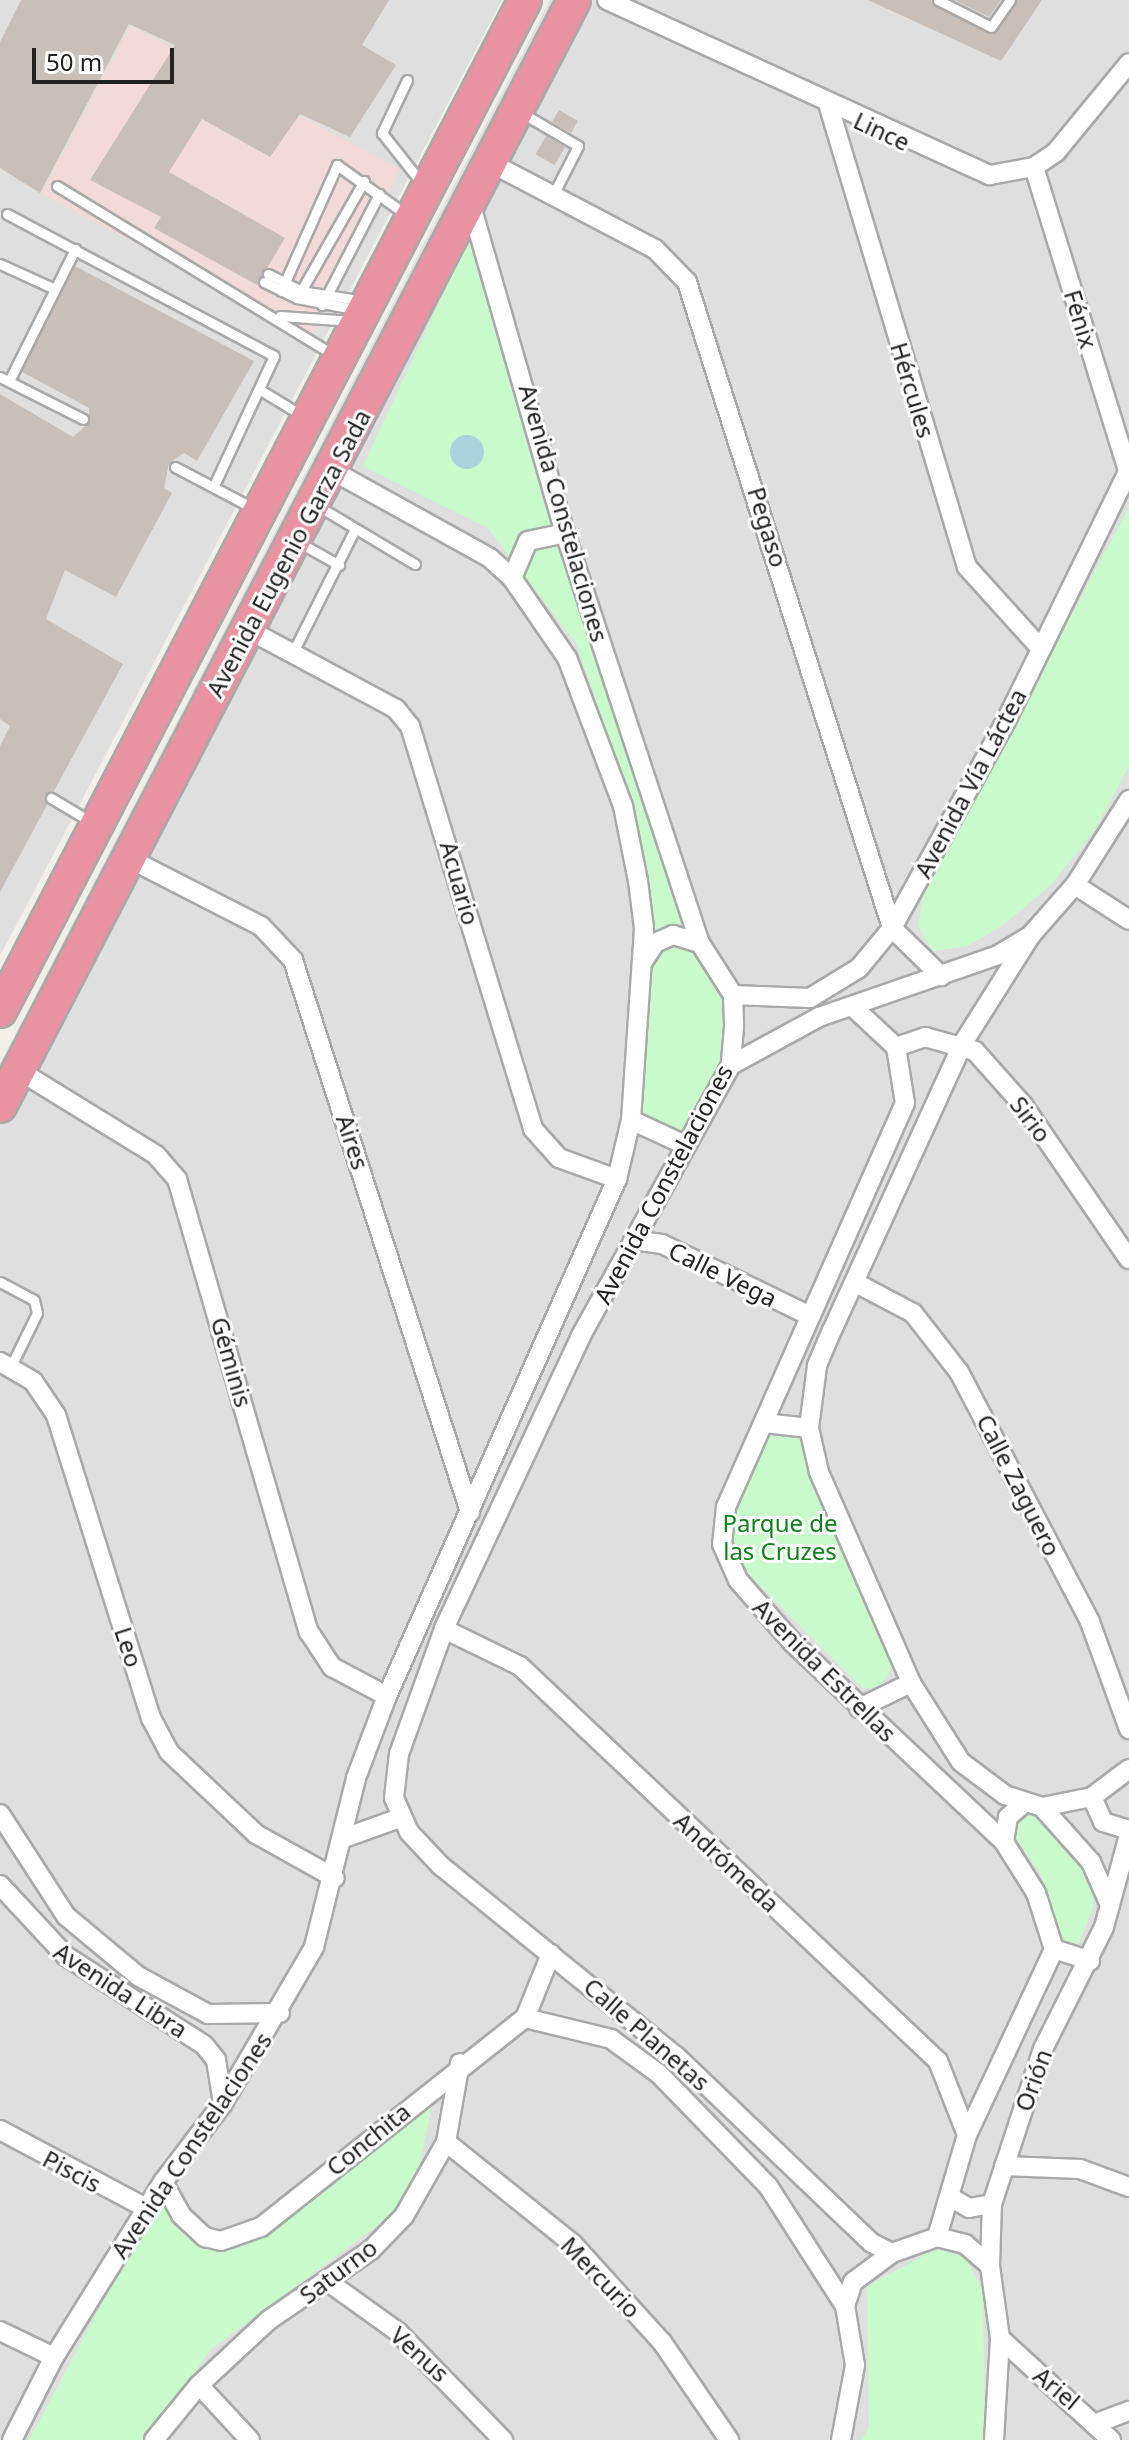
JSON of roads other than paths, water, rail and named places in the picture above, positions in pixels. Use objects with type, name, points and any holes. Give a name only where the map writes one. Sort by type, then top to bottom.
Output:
[{"type":"highway","name":"Avenida Eugenio Garza Sada","points":[[0,1106],[247,629],[333,471],[574,0]]},
{"type":"highway","name":"Avenida Eugenio Garza Sada","points":[[0,1011],[427,189],[516,3]]},
{"type":"street","name":"Lince","points":[[607,0],[973,173],[1034,167]]},
{"type":"street","points":[[1034,167],[1078,132],[1129,63]]},
{"type":"street","name":"Hércules","points":[[829,107],[967,567],[1041,649]]},
{"type":"street","name":"Pegaso","points":[[491,163],[554,193],[655,249],[699,305],[892,928],[941,976]]},
{"type":"street","name":"Fénix","points":[[1034,167],[1129,470]]},
{"type":"street","name":"Avenida Constelaciones","points":[[400,1818],[393,1775],[444,1629],[633,1240],[731,1065],[733,995],[700,943],[565,533],[470,202]]},
{"type":"street","name":"Avenida Vía Láctea","points":[[733,995],[810,998],[859,968],[892,928],[1041,649],[1129,470]]},
{"type":"street","name":"Avenida Constelaciones","points":[[12,2440],[54,2357],[163,2182],[223,2103],[280,2013],[314,1947],[335,1878],[341,1839],[387,1696],[617,1179],[631,1120],[643,962],[623,806],[567,658],[512,578],[438,524],[333,471]]},
{"type":"street","points":[[512,578],[528,541],[565,533]]},
{"type":"street","name":"Acuario","points":[[247,629],[396,709],[410,726],[533,1129],[559,1158],[617,1179]]},
{"type":"street","name":"Avenida Estrellas","points":[[1023,1804],[961,1762],[911,1683],[819,1472],[809,1428],[817,1366],[963,1043],[1031,935],[1075,885],[1129,800]]},
{"type":"street","name":"Aires","points":[[128,858],[261,926],[293,960],[470,1512]]},
{"type":"street","points":[[1075,885],[1129,920]]},
{"type":"street","points":[[643,962],[648,949],[673,935],[700,943]]},
{"type":"street","name":"Avenida Estrellas","points":[[941,976],[1031,935]]},
{"type":"street","points":[[731,1065],[790,1030],[941,976]]},
{"type":"street","points":[[854,1008],[896,1047],[925,1037],[963,1043]]},
{"type":"street","name":"Sirio","points":[[963,1043],[1023,1105],[1129,1259]]},
{"type":"street","name":"Avenida Estrellas","points":[[896,1047],[906,1087],[897,1132],[810,1316],[726,1507],[726,1560],[793,1643],[1004,1842],[1036,1893],[1054,1949]]},
{"type":"street","name":"Géminis","points":[[18,1070],[156,1155],[177,1179],[309,1632],[332,1667],[387,1696]]},
{"type":"street","points":[[631,1120],[685,1145]]},
{"type":"street","name":"Calle Vega","points":[[633,1240],[662,1244],[810,1316]]},
{"type":"street","name":"Calle Zaguero","points":[[856,1283],[913,1313],[959,1372],[1090,1622],[1129,1729]]},
{"type":"street","name":"Leo","points":[[6,1364],[33,1381],[56,1415],[151,1718],[169,1752],[256,1834],[335,1878]]},
{"type":"street","points":[[764,1423],[809,1428]]},
{"type":"street","name":"Andrómeda","points":[[444,1629],[520,1666],[938,2061],[967,2135]]},
{"type":"street","points":[[859,1708],[911,1683]]},
{"type":"street","points":[[1004,1842],[1008,1817],[1023,1804],[1042,1807],[1092,1797],[1129,1769]]},
{"type":"street","points":[[1092,1797],[1103,1822],[1129,1832]]},
{"type":"street","points":[[1042,1807],[1091,1862],[1110,1905]]},
{"type":"street","name":"Avenida Libra","points":[[0,1814],[66,1916],[138,1976],[208,2014],[280,2013]]},
{"type":"street","points":[[341,1839],[400,1818]]},
{"type":"street","name":"Calle Planetas","points":[[400,1818],[441,1866],[551,1954],[892,2253]]},
{"type":"street","name":"Orión","points":[[994,2440],[1000,2338],[990,2266],[992,2204],[1043,2049],[1090,1961],[1110,1905],[1129,1832]]},
{"type":"street","name":"Avenida Libra","points":[[0,1885],[66,1956],[204,2045],[216,2060],[223,2103]]},
{"type":"street","points":[[1054,1949],[1090,1961]]},
{"type":"street","name":"Orión","points":[[937,2237],[967,2135],[1054,1949]]},
{"type":"street","points":[[525,2018],[551,1954]]},
{"type":"street","name":"Calle Planetas","points":[[525,2018],[611,2039],[659,2074],[768,2186],[845,2306]]},
{"type":"street","name":"Conchita","points":[[163,2182],[192,2229],[221,2241],[240,2237],[460,2063],[525,2018]]},
{"type":"street","name":"Saturno","points":[[154,2440],[199,2385],[269,2320],[327,2281],[404,2216],[446,2142],[460,2063]]},
{"type":"street","name":"Piscis","points":[[0,2130],[146,2208]]},
{"type":"street","name":"Mercurio","points":[[446,2142],[573,2244],[662,2342],[729,2440]]},
{"type":"street","points":[[1004,2166],[1080,2169],[1129,2187]]},
{"type":"street","points":[[950,2197],[969,2208],[992,2204]]},
{"type":"street","points":[[841,2440],[855,2365],[845,2306],[853,2282],[892,2253],[937,2237],[965,2244],[990,2266]]},
{"type":"street","name":"Venus","points":[[327,2281],[398,2332],[503,2440]]},
{"type":"street","points":[[0,2331],[54,2357]]},
{"type":"street","name":"Ariel","points":[[1000,2338],[1097,2423],[1111,2440]]},
{"type":"street","points":[[199,2385],[250,2440]]},
{"type":"street","points":[[1097,2423],[1129,2411]]},
{"type":"lane","points":[[938,0],[991,27],[1010,0]]},
{"type":"lane","points":[[407,80],[382,133],[427,189]]},
{"type":"lane","points":[[516,110],[578,146],[554,193]]},
{"type":"lane","points":[[283,287],[334,168],[340,165],[411,218]]},
{"type":"lane","points":[[299,295],[364,181]]},
{"type":"lane","points":[[57,186],[276,315],[338,358]]},
{"type":"lane","points":[[324,300],[379,194]]},
{"type":"lane","points":[[7,214],[272,354],[262,391],[214,485]]},
{"type":"lane","points":[[75,249],[5,379],[83,419]]},
{"type":"lane","points":[[0,264],[55,289]]},
{"type":"lane","points":[[266,278],[299,295],[362,311]]},
{"type":"lane","points":[[276,315],[362,311]]},
{"type":"lane","points":[[262,391],[307,418]]},
{"type":"lane","points":[[175,467],[258,511]]},
{"type":"lane","points":[[315,504],[415,564]]},
{"type":"lane","points":[[292,654],[355,529]]},
{"type":"lane","points":[[295,540],[339,565]]},
{"type":"lane","points":[[51,798],[96,825]]},
{"type":"lane","points":[[0,1282],[34,1300],[37,1313],[6,1364]]},
{"type":"water","points":[[467,435],[479,440],[484,452],[479,464],[467,469],[455,464],[450,452],[455,440]]},
{"type":"park label","name":"Parque de las Cruzes","points":[[780,1537]]}]
